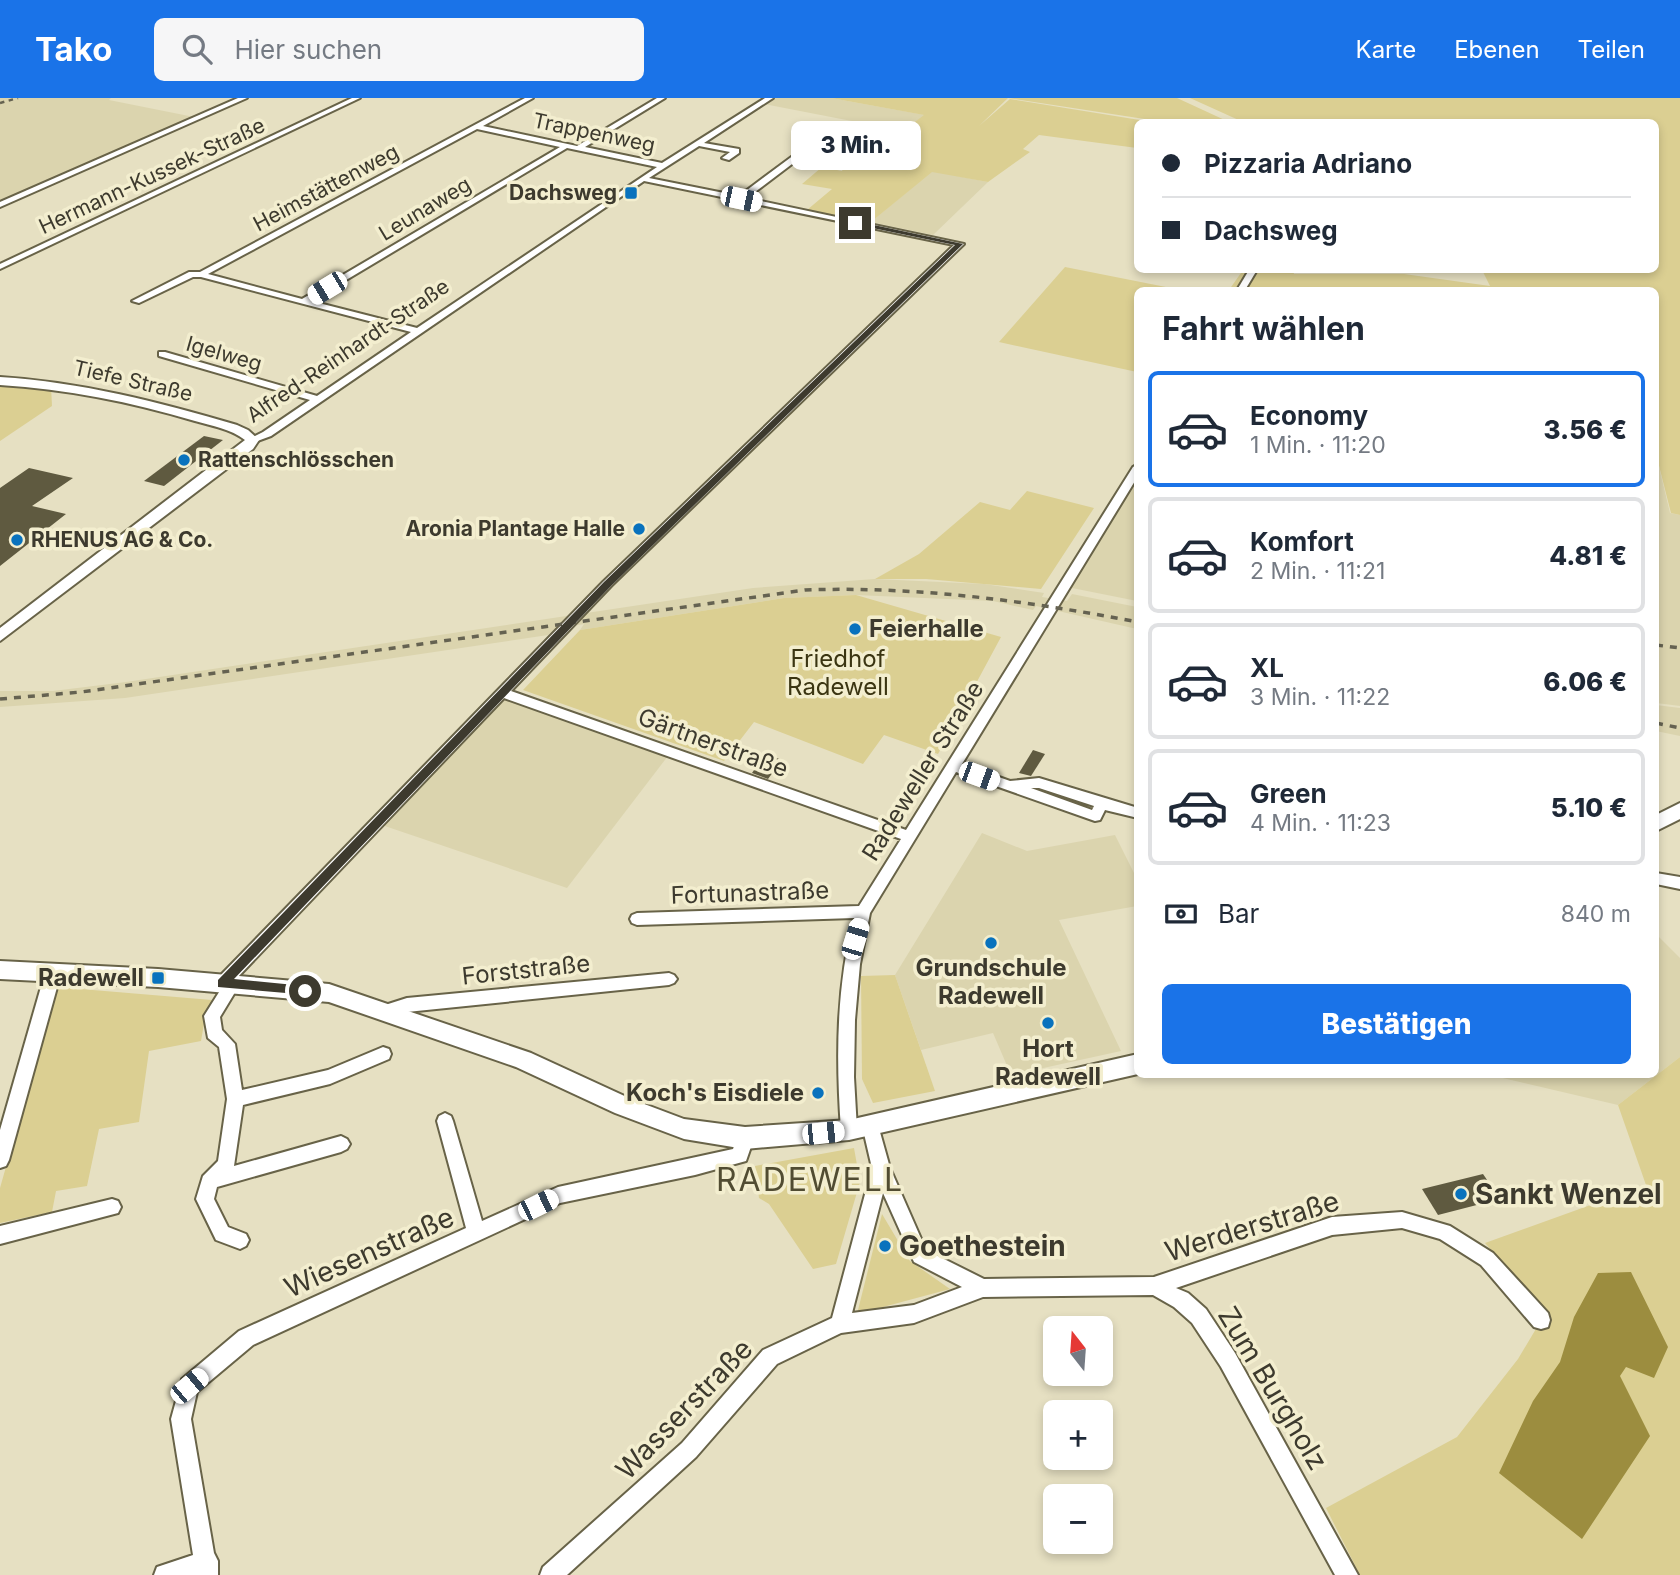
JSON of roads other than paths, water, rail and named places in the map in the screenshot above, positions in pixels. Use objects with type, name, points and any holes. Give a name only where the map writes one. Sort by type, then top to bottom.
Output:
[{"type":"main road","name":"Tiefe Straße","points":[[0,381],[69,386],[135,400],[236,430],[252,440]]},
{"type":"main road","name":"Alfred-Reinhardt-Straße","points":[[0,636],[248,446],[252,440]]},
{"type":"main road","points":[[1659,822],[1680,810]]},
{"type":"main road","points":[[0,970],[329,993],[388,1011],[523,1060],[623,1106],[684,1129],[745,1138],[859,1128],[1134,1065]]},
{"type":"street","points":[[0,205],[244,98]]},
{"type":"street","name":"Hermann-Kussek-Straße","points":[[0,267],[357,98]]},
{"type":"street","name":"Heimstättenweg","points":[[136,301],[192,274],[201,275],[530,98]]},
{"type":"street","points":[[491,130],[542,98]]},
{"type":"street","points":[[579,148],[662,98]]},
{"type":"street","name":"Alfred-Reinhardt-Straße","points":[[252,440],[267,434],[643,179],[770,98]]},
{"type":"street","name":"Trappenweg","points":[[476,127],[664,166]]},
{"type":"street","points":[[741,199],[797,156],[804,144],[823,129]]},
{"type":"street","points":[[698,144],[736,151],[726,158]]},
{"type":"street","name":"Leunaweg","points":[[303,302],[566,146]]},
{"type":"street","points":[[240,1240],[222,1234],[205,1199],[209,1182],[226,1164],[235,1099],[227,1044],[215,1033],[212,1016],[227,984],[607,584],[960,244],[643,179]]},
{"type":"street","points":[[0,274],[66,240],[61,239]]},
{"type":"street","points":[[0,261],[33,245],[48,244]]},
{"type":"street","points":[[201,275],[417,331]]},
{"type":"street","name":"Igelweg","points":[[162,354],[317,400]]},
{"type":"street","name":"Radeweller Straße","points":[[859,1128],[848,989],[855,939],[863,912],[1134,474]]},
{"type":"street","name":"Gärtnerstraße","points":[[502,693],[908,836]]},
{"type":"street","points":[[954,766],[1095,816],[1102,804],[1134,812]]},
{"type":"street","points":[[1659,880],[1680,883]]},
{"type":"street","name":"Fortunastraße","points":[[637,919],[863,912]]},
{"type":"street","points":[[0,1160],[53,973]]},
{"type":"street","name":"Forststraße","points":[[388,1011],[407,1005],[669,979]]},
{"type":"street","points":[[235,1099],[330,1077],[383,1054]]},
{"type":"street","points":[[445,1121],[477,1234]]},
{"type":"street","points":[[859,1128],[881,1168],[920,1255],[983,1288],[1154,1286]]},
{"type":"street","name":"Wiesenstraße","points":[[207,1568],[181,1419],[189,1386],[246,1338],[558,1195],[598,1183],[704,1166],[740,1155],[745,1138]]},
{"type":"street","points":[[209,1182],[341,1144]]},
{"type":"street","points":[[840,1324],[881,1168]]},
{"type":"street","points":[[0,1235],[112,1207]]},
{"type":"street","name":"Werderstraße","points":[[1154,1286],[1332,1226],[1402,1220],[1444,1231],[1487,1259],[1541,1320]]},
{"type":"street","name":"Zum Burgholz","points":[[1154,1286],[1181,1300],[1206,1327],[1254,1404],[1347,1575]]},
{"type":"street","name":"Wasserstraße","points":[[551,1575],[690,1450],[770,1357],[840,1324],[914,1314],[983,1288]]},
{"type":"street","points":[[165,1575],[207,1568]]},
{"type":"railway","points":[[0,103],[18,98]]},
{"type":"railway","points":[[0,699],[81,692],[805,590],[931,593],[1055,608],[1134,621]]},
{"type":"railway","points":[[1659,645],[1680,648]]},
{"type":"railway","points":[[1659,724],[1680,728]]},
{"type":"place","name":"Dachsweg","points":[[631,193]]},
{"type":"place","name":"Rattenschlösschen","points":[[184,460]]},
{"type":"place","name":"Aronia Plantage Halle","points":[[639,529]]},
{"type":"place","name":"RHENUS AG & Co.","points":[[17,540]]},
{"type":"place","name":"Feierhalle","points":[[855,629]]},
{"type":"place","name":"Grundschule Radewell","points":[[991,943]]},
{"type":"place","name":"Radewell","points":[[158,978]]},
{"type":"place","name":"Hort Radewell","points":[[1048,1023]]},
{"type":"place","name":"Koch's Eisdiele","points":[[818,1093]]},
{"type":"place","name":"Sankt Wenzel","points":[[1461,1194]]},
{"type":"place","name":"Goethestein","points":[[885,1246]]},
{"type":"district","name":"RADEWELL","points":[[810,1180]]},
{"type":"park label","name":"Friedhof Radewell","points":[[838,673]]}]
